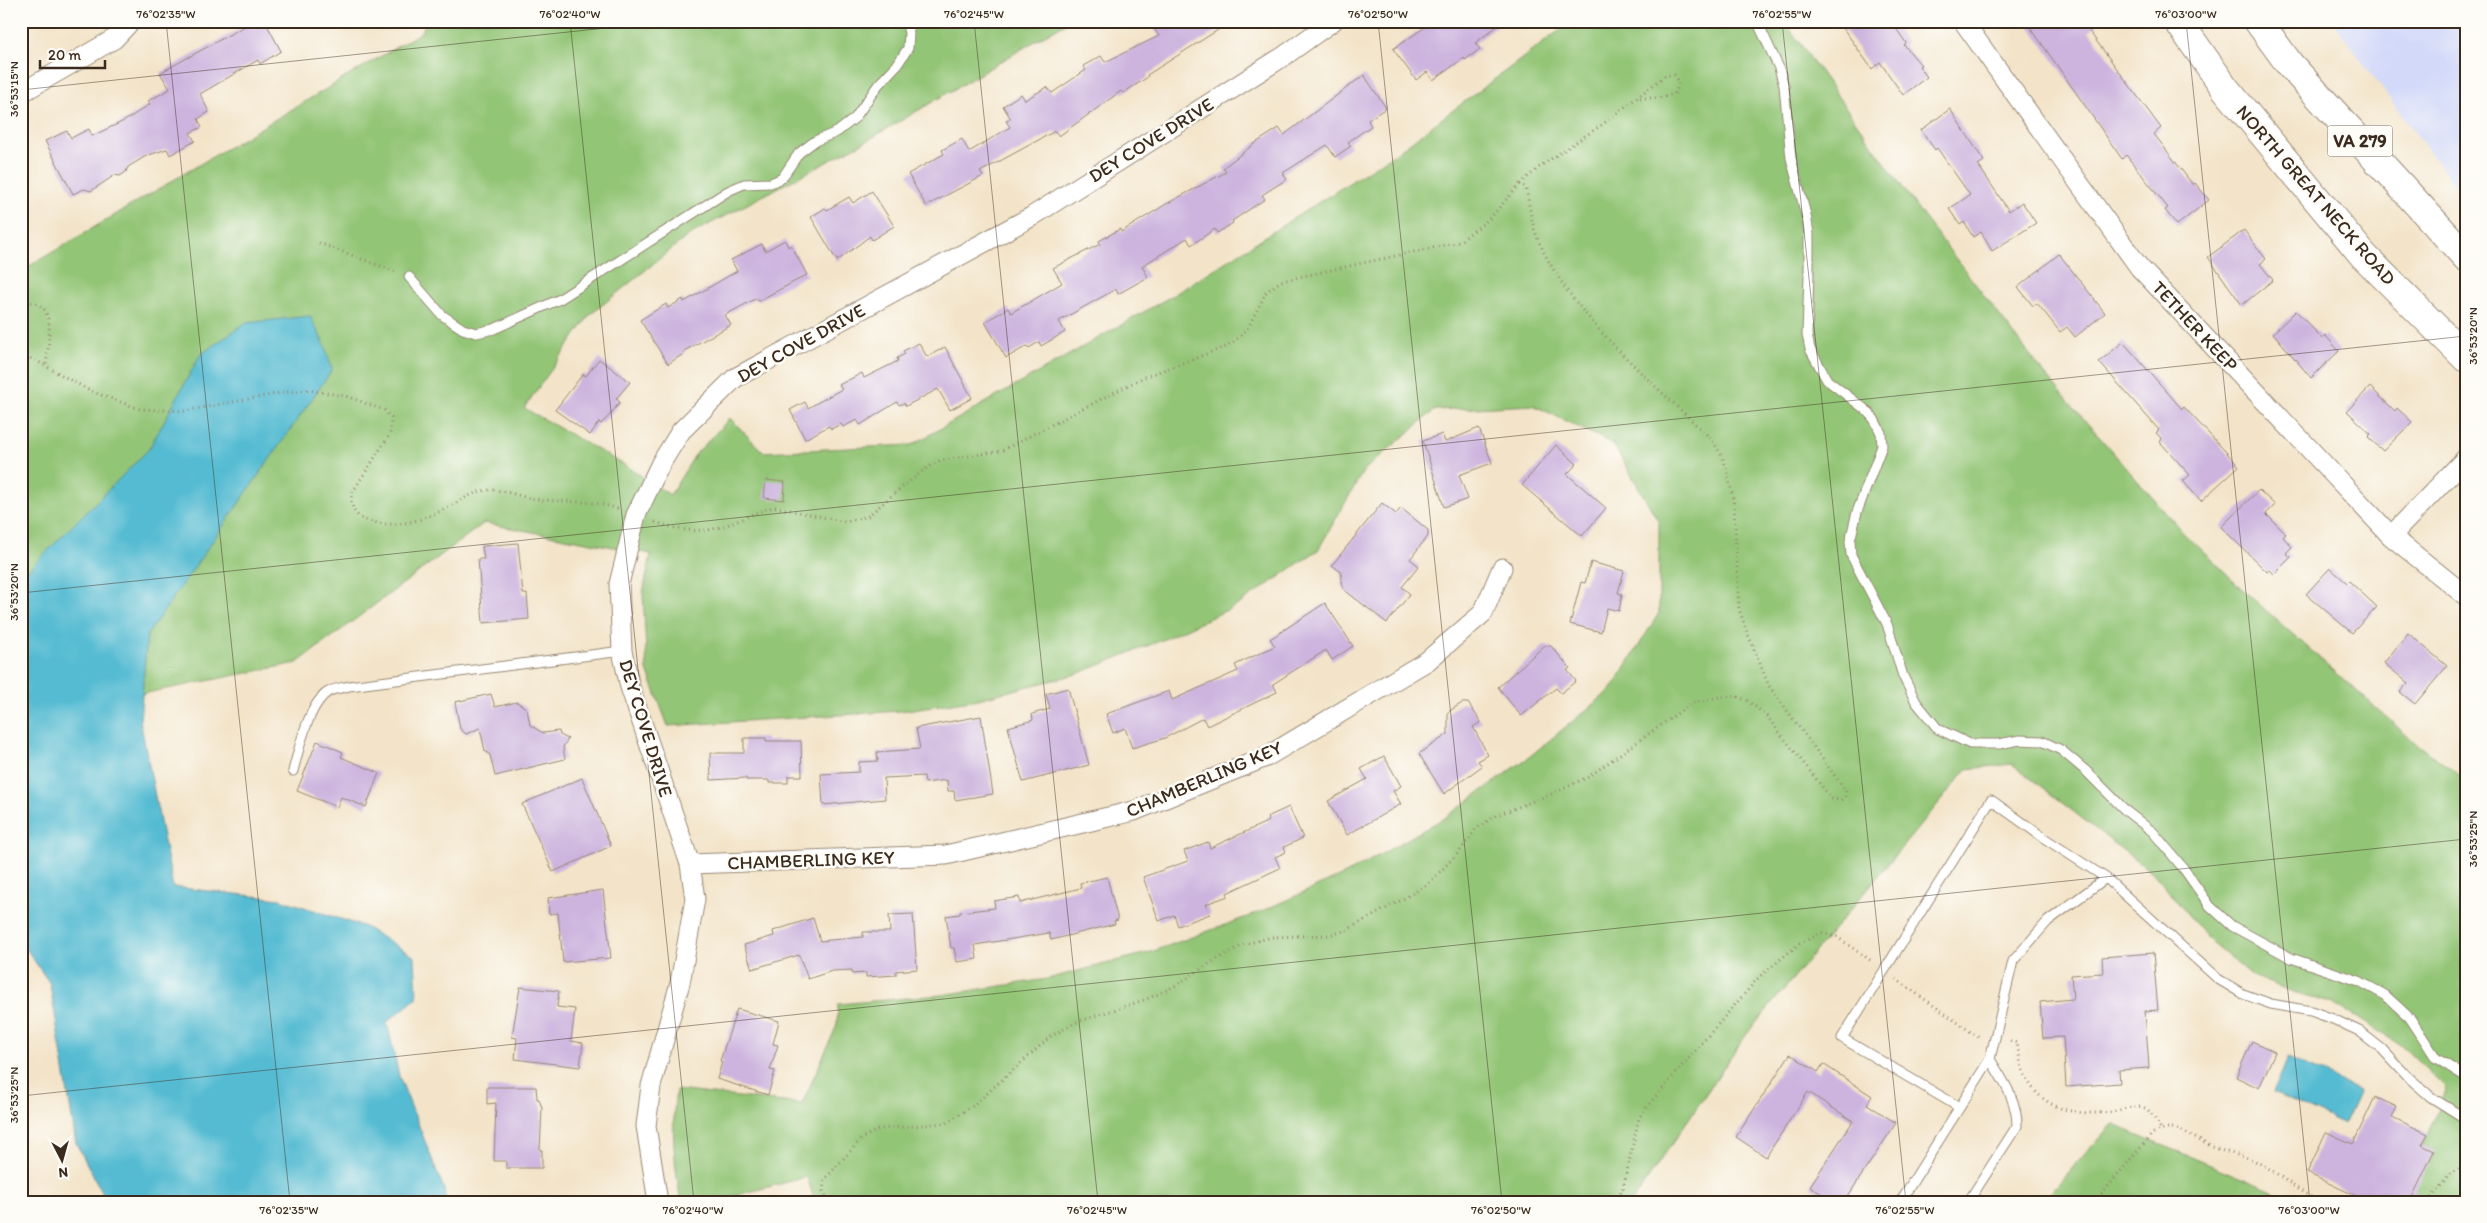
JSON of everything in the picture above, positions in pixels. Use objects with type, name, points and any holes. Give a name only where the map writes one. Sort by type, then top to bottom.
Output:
[{"type":"main road","name":"NORTH GREAT NECK ROAD","points":[[2178,21],[2225,88],[2363,255],[2466,358]]},
{"type":"main road","name":"VA 279","points":[[2258,21],[2290,65],[2466,257]]},
{"type":"street","points":[[21,93],[114,39],[131,21]]},
{"type":"street","name":"DEY COVE DRIVE","points":[[658,1202],[646,1126],[651,1086],[680,983],[695,899],[690,864],[630,687],[622,650],[619,584],[636,515],[661,463],[681,431],[735,378],[1030,217],[1284,56],[1333,21]]},
{"type":"street","name":"TETHER KEEP","points":[[1962,21],[2140,267],[2391,536],[2466,596]]},
{"type":"street","points":[[2391,536],[2466,458]]},
{"type":"street","name":"CHAMBERLING KEY","points":[[690,864],[946,855],[1134,811],[1266,757],[1427,661],[1483,613],[1502,568]]},
{"type":"lane","points":[[409,277],[442,315],[463,329],[476,333],[494,329],[560,299],[728,191],[744,184],[771,183],[782,178],[799,153],[815,141],[837,132],[855,118],[878,85],[897,65],[908,48],[909,33],[906,21]]},
{"type":"lane","points":[[1757,21],[1779,68],[1784,86],[1791,158],[1806,215],[1809,234],[1806,335],[1810,349],[1827,380],[1866,410],[1874,419],[1881,433],[1882,446],[1878,459],[1856,512],[1850,541],[1851,555],[1887,624],[1903,676],[1916,702],[1938,729],[1970,744],[1999,744],[2020,740],[2042,741],[2061,750],[2086,771],[2126,811],[2153,832],[2184,869],[2210,906],[2232,926],[2291,958],[2359,982],[2385,995],[2410,1018],[2436,1058],[2466,1077]]},
{"type":"lane","points":[[293,771],[312,712],[319,699],[330,691],[349,686],[622,650]]},
{"type":"lane","points":[[1959,1107],[1842,1038],[1991,800],[2044,838],[2106,878],[2218,978],[2243,994],[2271,1004],[2326,1016],[2359,1032],[2382,1049],[2407,1076],[2431,1097],[2466,1119]]},
{"type":"lane","points":[[1900,1202],[1990,1059],[2013,961],[2048,921],[2106,878]]},
{"type":"lane","points":[[1968,1202],[2017,1126],[2017,1114],[2013,1097],[1990,1059]]},
{"type":"path","points":[[21,355],[46,366],[90,391],[140,409],[185,412],[286,392],[308,390],[346,396],[384,410],[391,418],[390,434],[352,493],[350,502],[355,513],[363,520],[379,524],[399,525],[429,517],[478,492],[493,490],[536,500],[578,502],[612,507],[691,532],[705,532],[724,527],[765,508],[775,507],[846,522],[868,516],[928,467],[942,460],[1001,451],[1142,378],[1226,347],[1240,338],[1249,326],[1266,292],[1281,281],[1459,242],[1489,219],[1520,184],[1542,164],[1604,124],[1666,75],[1674,75],[1678,79],[1679,88],[1674,94],[1659,98],[1639,98]]},
{"type":"path","points":[[829,1202],[822,1191],[825,1178],[862,1138],[879,1130],[946,1123],[955,1119],[974,1105],[1051,1036],[1076,1022],[1147,999],[1177,985],[1210,963],[1245,944],[1272,937],[1328,935],[1345,931],[1427,885],[1460,852],[1476,829],[1495,816],[1554,793],[1588,777],[1692,703],[1719,697],[1736,696],[1748,701],[1765,714],[1832,799],[1841,800],[1845,797],[1844,785],[1817,754],[1770,686],[1747,632],[1739,609],[1734,505],[1728,474],[1722,456],[1712,440],[1588,317],[1557,277],[1541,248],[1527,193],[1525,187],[1520,184]]},
{"type":"path","points":[[319,243],[409,277]]},
{"type":"path","points":[[21,302],[37,304],[46,310],[49,318],[46,366]]},
{"type":"path","points":[[2096,1202],[2152,1134],[2160,1129],[2176,1128],[2216,1148],[2240,1154],[2256,1162],[2289,1185],[2323,1202]]},
{"type":"path","points":[[2428,1202],[2451,1173],[2466,1166]]},
{"type":"shaded area","points":[[2332,21],[2466,21],[2466,201]]},
{"type":"green space","points":[[428,21],[1069,21],[870,139],[689,235],[590,315],[524,408],[628,467],[670,495],[695,455],[730,418],[763,452],[912,445],[1175,294],[1396,153],[1572,21],[1784,21],[1923,216],[2046,376],[2179,528],[2253,599],[2412,740],[2466,780],[2466,1202],[2400,1202],[2446,1089],[2405,1048],[2334,1003],[2293,992],[2252,976],[2210,941],[2155,875],[2012,764],[1967,769],[1746,1035],[1632,1202],[815,1202],[807,1177],[710,1202],[681,1202],[674,1146],[676,1090],[802,1104],[837,1025],[838,1004],[942,995],[1047,979],[1151,952],[1255,914],[1350,872],[1446,817],[1529,757],[1612,689],[1659,613],[1659,522],[1613,444],[1533,405],[1435,410],[1364,470],[1318,550],[1238,605],[1162,640],[1077,674],[978,699],[900,711],[668,726],[647,670],[643,593],[651,554],[484,523],[297,663],[21,718],[21,271],[420,33]]},
{"type":"green space","points":[[2112,1124],[2299,1202],[2042,1202]]},
{"type":"water","points":[[310,316],[325,346],[332,370],[147,635],[140,720],[173,887],[280,899],[365,927],[415,957],[417,998],[387,1022],[399,1076],[444,1189],[446,1202],[107,1202],[76,1143],[50,984],[21,941],[21,577],[149,449],[200,355],[245,323]]},
{"type":"water","points":[[2288,1058],[2360,1090],[2344,1125],[2273,1093]]},
{"type":"building","points":[[254,21],[265,21],[281,51],[260,64],[258,60],[200,94],[209,112],[198,119],[202,127],[190,133],[195,141],[170,155],[167,149],[146,156],[128,167],[126,172],[120,176],[115,175],[91,191],[84,189],[73,194],[45,141],[67,131],[71,138],[89,129],[92,136],[126,120],[150,104],[148,101],[170,89],[160,73]]},
{"type":"building","points":[[1149,21],[1232,21],[1147,75],[1148,77],[1123,93],[1121,91],[1059,136],[1055,131],[980,172],[983,176],[926,206],[908,174],[944,154],[942,150],[962,139],[969,152],[1010,127],[1006,121],[1011,119],[1003,106],[1021,94],[1025,100],[1047,87],[1052,93],[1086,70],[1083,66],[1101,56],[1105,62],[1159,36]]},
{"type":"building","points":[[1434,21],[1504,21],[1475,43],[1480,49],[1465,60],[1464,58],[1433,80],[1427,72],[1416,80],[1393,49]]},
{"type":"building","points":[[1838,21],[1891,21],[1906,43],[1904,45],[1921,65],[1919,66],[1927,77],[1903,95],[1880,62],[1872,69]]},
{"type":"building","points":[[2026,21],[2102,21],[2089,31],[2161,128],[2154,134],[2193,185],[2195,183],[2209,200],[2177,225],[2165,210],[2168,208],[2126,155],[2122,159]]},
{"type":"building","points":[[1364,75],[1386,108],[1368,120],[1371,126],[1348,142],[1351,146],[1335,157],[1327,145],[1283,173],[1287,179],[1262,195],[1265,199],[1232,221],[1233,223],[1217,233],[1215,229],[1191,245],[1187,238],[1142,266],[1148,277],[1118,294],[1116,289],[1059,321],[1065,332],[1041,346],[1039,342],[1029,348],[1027,346],[1006,358],[985,322],[1008,308],[1011,313],[1062,283],[1053,268],[1100,244],[1099,241],[1120,229],[1121,232],[1168,203],[1226,172],[1223,168],[1254,144],[1279,128],[1284,135]]},
{"type":"building","points":[[1950,109],[1984,161],[1978,165],[2009,211],[2022,202],[2036,223],[1992,251],[1981,232],[1973,237],[1964,222],[1960,225],[1949,209],[1970,195],[1937,148],[1935,150],[1921,130]]},
{"type":"building","points":[[872,191],[894,226],[872,240],[870,236],[837,261],[811,217],[849,197],[853,203]]},
{"type":"building","points":[[2244,230],[2266,259],[2260,264],[2273,280],[2242,305],[2208,257]]},
{"type":"building","points":[[785,240],[788,247],[791,245],[807,275],[758,301],[757,298],[725,315],[731,325],[684,351],[685,353],[668,364],[640,320],[666,304],[668,308],[683,299],[684,302],[737,271],[731,260],[762,244],[765,251]]},
{"type":"building","points":[[2059,254],[2105,313],[2075,337],[2067,327],[2060,332],[2037,303],[2033,306],[2018,287]]},
{"type":"building","points":[[2296,311],[2322,338],[2325,335],[2339,351],[2311,378],[2273,333]]},
{"type":"building","points":[[2123,342],[2182,409],[2184,407],[2239,466],[2201,501],[2183,481],[2190,475],[2160,442],[2162,439],[2156,433],[2159,430],[2099,362]]},
{"type":"building","points":[[919,343],[927,357],[945,347],[972,398],[950,410],[938,389],[906,406],[904,403],[899,405],[897,402],[860,425],[857,420],[843,427],[841,424],[831,429],[829,426],[805,439],[790,410],[805,402],[808,408],[842,389],[839,385],[862,373],[864,378],[898,361],[897,358],[905,354],[903,351]]},
{"type":"building","points":[[599,359],[630,382],[616,399],[620,402],[601,424],[599,422],[590,435],[555,410],[583,374],[586,376]]},
{"type":"building","points":[[2370,387],[2395,411],[2397,408],[2412,422],[2383,451],[2368,437],[2371,434],[2347,411]]},
{"type":"building","points":[[1479,428],[1492,463],[1459,475],[1468,499],[1444,507],[1423,441],[1442,434],[1445,442]]},
{"type":"building","points":[[1556,445],[1577,464],[1567,474],[1606,508],[1582,536],[1522,485]]},
{"type":"building","points":[[766,480],[785,482],[784,500],[764,498]]},
{"type":"building","points":[[2259,490],[2275,505],[2266,514],[2286,534],[2283,537],[2292,547],[2286,553],[2291,557],[2274,574],[2270,570],[2267,572],[2221,527]]},
{"type":"building","points":[[1382,503],[1396,514],[1401,508],[1428,530],[1428,536],[1410,559],[1419,566],[1402,587],[1410,594],[1387,623],[1343,589],[1341,572],[1332,565]]},
{"type":"building","points":[[518,543],[523,594],[527,594],[529,619],[483,623],[478,559],[484,559],[482,546]]},
{"type":"building","points":[[1591,562],[1624,571],[1618,593],[1622,594],[1619,611],[1607,608],[1601,632],[1570,624],[1581,582],[1585,583]]},
{"type":"building","points":[[2330,568],[2347,583],[2349,581],[2377,607],[2352,633],[2306,594]]},
{"type":"building","points":[[1325,603],[1353,646],[1332,660],[1326,650],[1273,684],[1277,692],[1207,726],[1203,718],[1165,738],[1132,748],[1125,728],[1113,733],[1106,714],[1169,691],[1172,700],[1238,671],[1235,665],[1275,646],[1270,639]]},
{"type":"building","points":[[2408,633],[2447,666],[2415,704],[2400,692],[2408,683],[2384,663]]},
{"type":"building","points":[[1544,646],[1551,646],[1570,668],[1567,670],[1576,681],[1561,693],[1556,688],[1521,716],[1498,687]]},
{"type":"building","points":[[1068,688],[1089,765],[1023,782],[1008,727],[1033,720],[1032,714],[1050,709],[1046,694]]},
{"type":"building","points":[[491,694],[495,707],[517,702],[527,709],[530,725],[543,733],[559,731],[560,735],[568,739],[563,747],[565,759],[495,776],[490,755],[485,751],[480,728],[466,734],[460,729],[455,702]]},
{"type":"building","points":[[1462,703],[1468,703],[1481,722],[1473,727],[1488,755],[1478,761],[1482,766],[1444,794],[1419,754],[1448,734],[1448,712]]},
{"type":"building","points":[[981,716],[993,794],[955,800],[954,791],[948,791],[947,780],[925,783],[924,776],[884,778],[885,799],[823,805],[821,774],[859,772],[859,762],[878,761],[877,752],[920,749],[916,728]]},
{"type":"building","points":[[744,738],[766,738],[766,741],[801,741],[802,776],[788,776],[788,783],[769,783],[769,780],[746,780],[746,778],[711,780],[710,753],[744,753]]},
{"type":"building","points":[[317,741],[343,752],[341,757],[379,773],[366,807],[341,797],[337,807],[297,791]]},
{"type":"building","points":[[1384,756],[1401,786],[1393,791],[1401,804],[1347,835],[1328,801],[1367,779],[1361,769]]},
{"type":"building","points":[[582,778],[611,846],[553,872],[522,804]]},
{"type":"building","points":[[1289,807],[1303,838],[1284,847],[1286,852],[1275,857],[1280,868],[1227,893],[1228,896],[1206,904],[1210,914],[1178,926],[1174,915],[1159,921],[1143,877],[1188,861],[1184,851],[1208,842],[1210,848],[1269,821],[1267,817]]},
{"type":"building","points":[[1107,877],[1118,920],[1114,921],[1115,924],[1051,940],[1049,933],[975,945],[977,959],[957,962],[954,948],[951,948],[946,916],[960,914],[960,912],[995,908],[994,901],[1019,897],[1020,903],[1081,888],[1080,883]]},
{"type":"building","points":[[603,890],[611,958],[563,962],[558,913],[549,914],[548,898]]},
{"type":"building","points":[[913,914],[917,969],[896,971],[896,975],[866,977],[866,973],[852,974],[852,970],[832,971],[808,979],[799,955],[752,969],[744,945],[774,936],[773,931],[813,918],[820,941],[863,937],[863,932],[890,932],[889,915]]},
{"type":"building","points":[[2153,953],[2158,1010],[2145,1011],[2149,1068],[2119,1070],[2120,1083],[2066,1087],[2063,1037],[2043,1038],[2040,1002],[2073,999],[2071,975],[2103,973],[2102,957]]},
{"type":"building","points":[[520,987],[559,991],[557,1007],[575,1009],[571,1041],[583,1043],[580,1067],[515,1059],[517,1038],[512,1037]]},
{"type":"building","points":[[737,1009],[779,1021],[773,1044],[778,1045],[770,1070],[775,1071],[768,1095],[717,1079],[722,1062],[720,1061]]},
{"type":"building","points":[[2252,1041],[2275,1052],[2259,1088],[2236,1077]]},
{"type":"building","points":[[1790,1054],[1818,1072],[1823,1064],[1872,1096],[1867,1104],[1896,1123],[1844,1202],[1833,1202],[1810,1186],[1853,1121],[1808,1092],[1766,1157],[1736,1137]]},
{"type":"building","points":[[487,1087],[536,1087],[537,1099],[539,1099],[542,1108],[540,1150],[542,1150],[542,1168],[506,1168],[506,1161],[494,1161],[496,1103],[487,1104]]},
{"type":"building","points":[[2375,1097],[2397,1107],[2392,1117],[2428,1134],[2422,1145],[2434,1151],[2410,1202],[2369,1202],[2307,1173],[2326,1132],[2353,1144]]}]
